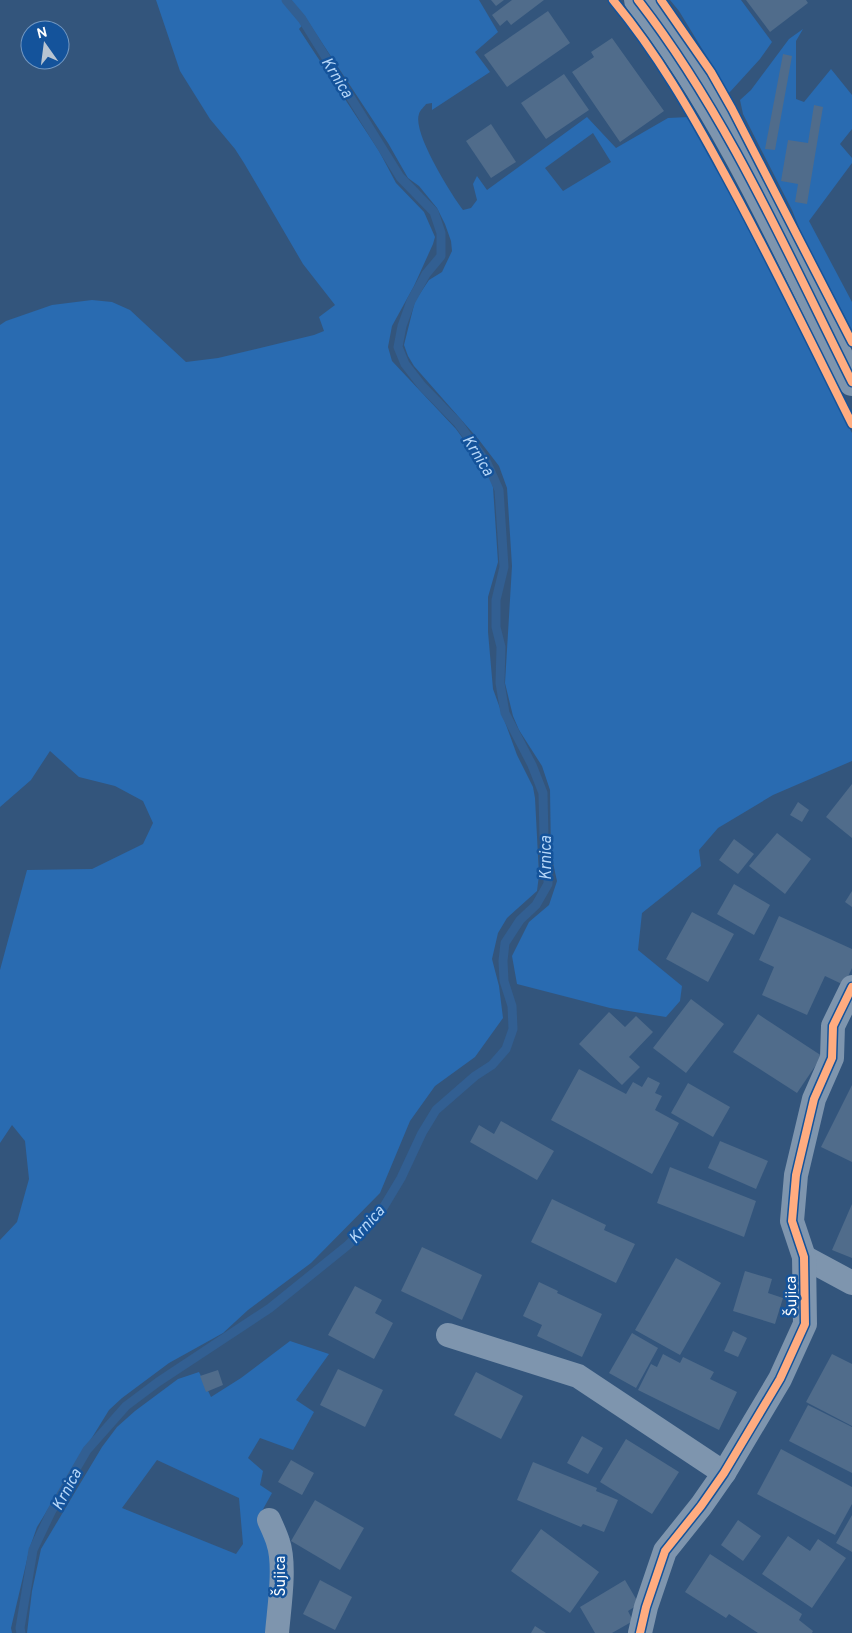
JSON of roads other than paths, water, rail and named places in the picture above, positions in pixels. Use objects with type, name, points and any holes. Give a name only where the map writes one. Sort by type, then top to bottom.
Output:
[{"type":"street","points":[[638,0],[659,28],[714,113],[770,217],[852,382]]},
{"type":"street","name":"Šujica","points":[[640,1633],[646,1607],[665,1551],[701,1506],[724,1473],[780,1379],[805,1324],[804,1257],[792,1221],[796,1175],[814,1099],[832,1058],[833,1026],[852,987]]},
{"type":"street","name":"Šujica","points":[[804,1257],[852,1283]]},
{"type":"street","points":[[448,1335],[578,1376],[724,1473]]},
{"type":"street","name":"Šujica","points":[[269,1520],[279,1544],[281,1564],[277,1633]]},
{"type":"waterway","name":"Krnica","points":[[21,1633],[20,1628],[33,1550],[51,1512],[87,1450],[126,1406],[158,1382],[270,1308],[348,1245],[380,1213],[401,1178],[422,1133],[436,1110],[475,1076],[492,1065],[506,1049],[513,1029],[512,1006],[504,981],[503,961],[505,943],[520,920],[536,905],[548,884],[543,793],[532,765],[505,713],[500,683],[501,647],[496,627],[496,600],[504,567],[499,490],[487,463],[458,423],[422,386],[405,364],[398,347],[402,326],[411,301],[426,274],[441,256],[441,233],[434,212],[400,177],[302,19],[286,0]]}]
